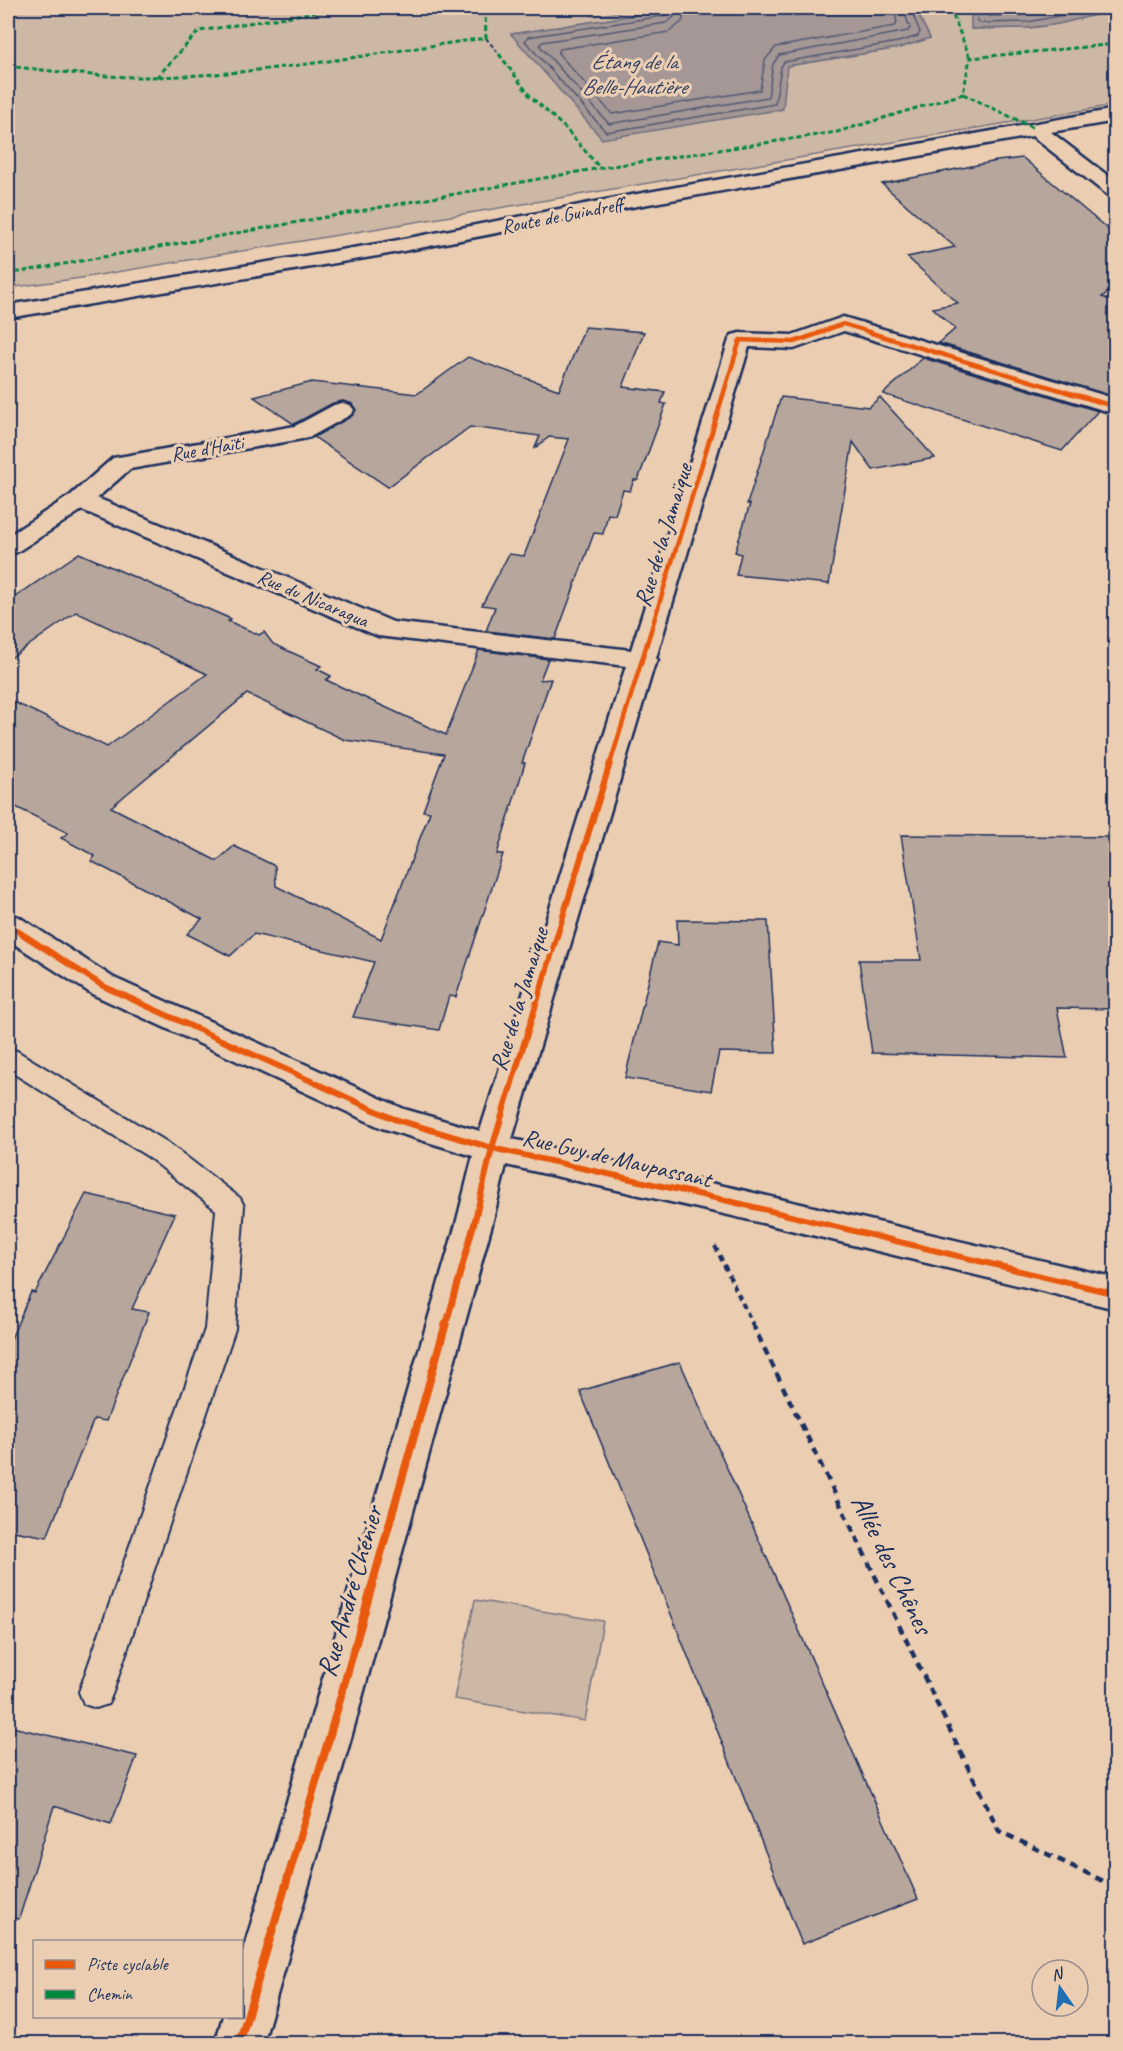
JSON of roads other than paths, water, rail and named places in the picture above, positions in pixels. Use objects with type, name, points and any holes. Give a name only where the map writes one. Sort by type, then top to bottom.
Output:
[{"type":"street","name":"Route de Guindreff","points":[[8,312],[383,249],[1034,128],[1116,115]]},
{"type":"street","points":[[1034,128],[1116,192]]},
{"type":"street","name":"Rue de la Jamaïque","points":[[492,1148],[644,660],[740,340],[794,342],[843,324],[1116,407]]},
{"type":"street","name":"Rue d'Haïti","points":[[80,500],[122,463],[302,432],[342,410]]},
{"type":"street","points":[[8,547],[80,500]]},
{"type":"street","name":"Rue du Nicaragua","points":[[80,500],[388,630],[644,660]]},
{"type":"street","name":"Rue Guy de Maupassant","points":[[8,925],[103,986],[394,1119],[492,1148],[733,1202],[1116,1294]]},
{"type":"street","name":"Rue André Chénier","points":[[239,2043],[332,1726],[474,1224],[492,1148]]},
{"type":"lane","points":[[8,1058],[157,1149],[230,1206],[220,1329],[96,1692]]},
{"type":"water","name":"Étang de la Belle-Hautière","points":[[682,8],[915,8],[930,38],[899,48],[787,66],[783,109],[602,139],[511,34]]},
{"type":"water","points":[[971,8],[1115,8],[1116,10],[1058,24],[1029,28],[971,29]]}]
